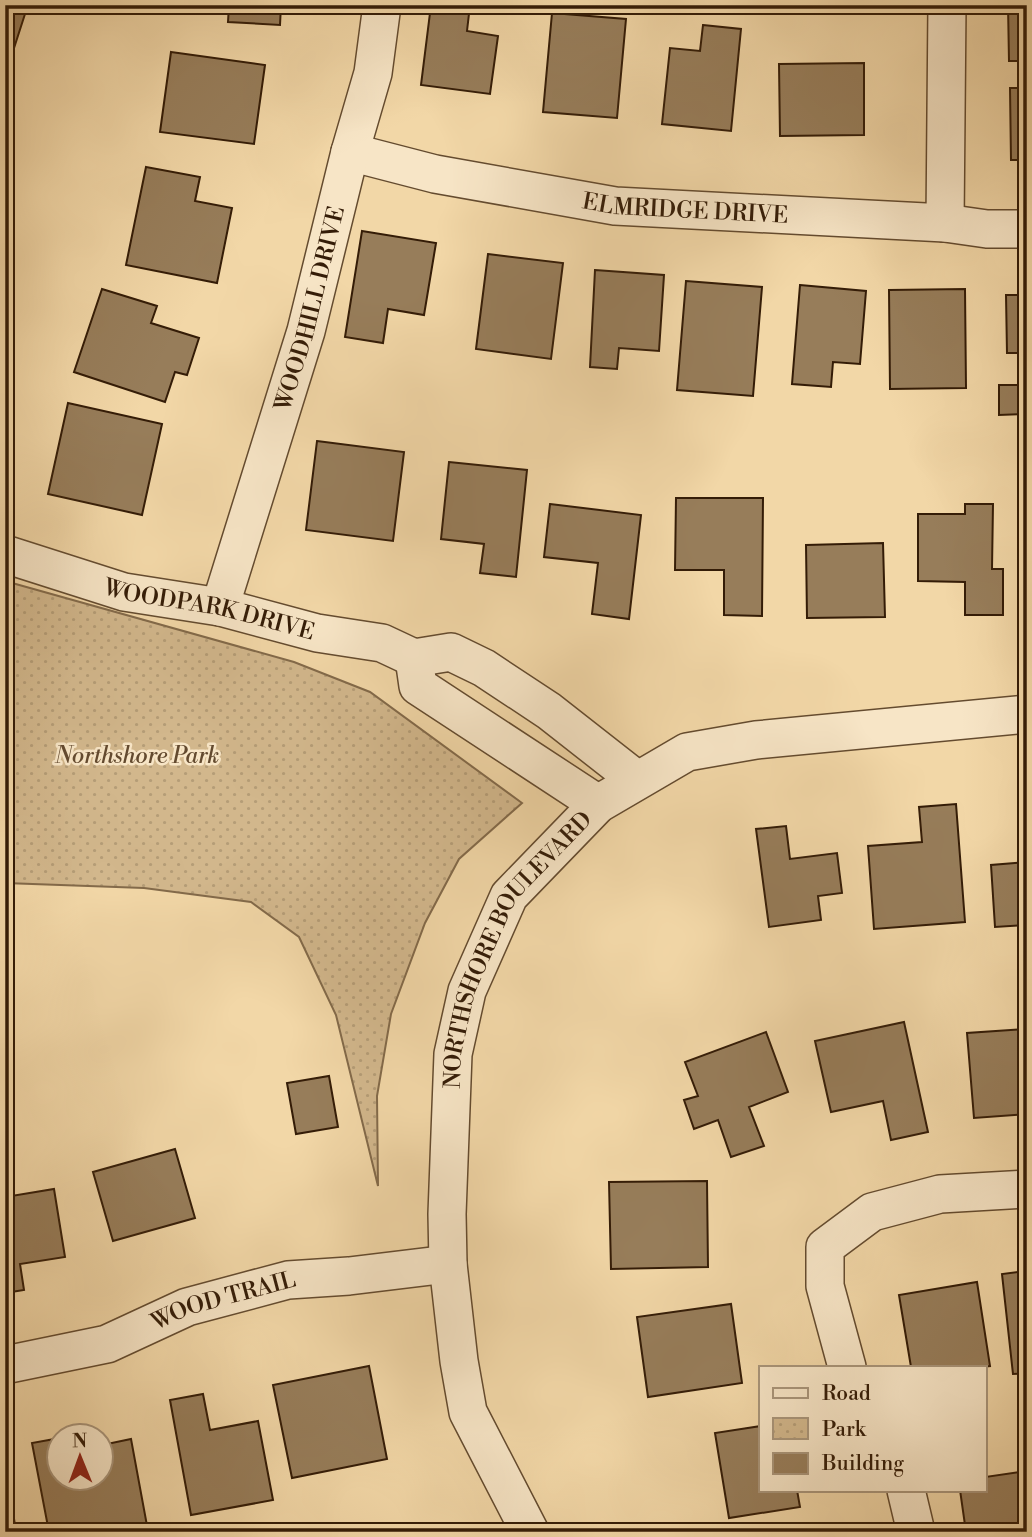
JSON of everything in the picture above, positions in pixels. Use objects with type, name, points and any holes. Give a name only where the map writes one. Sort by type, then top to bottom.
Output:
[{"type":"street","name":"WOODHILL DRIVE","points":[[220,607],[306,331],[350,152],[373,73],[382,5]]},
{"type":"street","points":[[945,223],[947,5]]},
{"type":"street","name":"ELMRIDGE DRIVE","points":[[350,152],[435,174],[615,206],[945,223],[987,229],[1027,229]]},
{"type":"street","name":"WOODPARK DRIVE","points":[[5,554],[124,592],[220,607],[317,633],[382,643],[414,658]]},
{"type":"street","points":[[598,804],[418,686],[414,658],[451,652],[484,668],[549,711],[637,780]]},
{"type":"street","name":"NORTHSHORE BOULEVARD","points":[[530,1532],[468,1412],[448,1264],[447,1214],[453,1054],[467,991],[509,896],[598,804],[687,752],[756,740],[1027,714]]},
{"type":"street","points":[[847,1366],[825,1286],[825,1247],[872,1212],[940,1194],[1027,1189]]},
{"type":"street","name":"WOOD TRAIL","points":[[5,1365],[107,1344],[187,1307],[288,1280],[448,1264]]},
{"type":"street","points":[[906,1492],[916,1532]]},
{"type":"green space","name":"Northshore Park","points":[[5,581],[294,662],[370,692],[522,803],[459,859],[425,923],[391,1014],[377,1096],[378,1186],[336,1015],[299,937],[251,902],[144,888],[5,883]]},
{"type":"building","points":[[229,5],[281,5],[280,25],[228,22]]},
{"type":"building","points":[[431,5],[470,5],[467,31],[498,36],[490,94],[421,85]]},
{"type":"building","points":[[1008,5],[1027,5],[1027,61],[1009,61]]},
{"type":"building","points":[[5,8],[25,14],[5,76]]},
{"type":"building","points":[[552,13],[626,19],[617,118],[543,112]]},
{"type":"building","points":[[703,25],[741,29],[731,131],[662,124],[670,48],[700,51]]},
{"type":"building","points":[[171,52],[265,65],[254,144],[160,132]]},
{"type":"building","points":[[864,63],[864,135],[780,136],[779,64]]},
{"type":"building","points":[[1010,88],[1027,88],[1027,160],[1011,160]]},
{"type":"building","points":[[146,167],[200,177],[195,201],[232,208],[217,283],[126,265]]},
{"type":"building","points":[[362,231],[436,243],[424,315],[388,309],[383,343],[345,337]]},
{"type":"building","points":[[488,254],[563,263],[551,359],[476,349]]},
{"type":"building","points":[[595,270],[664,275],[659,351],[619,348],[617,369],[590,367]]},
{"type":"building","points":[[686,281],[762,287],[753,396],[677,390]]},
{"type":"building","points":[[800,285],[866,291],[860,364],[833,362],[831,387],[792,384]]},
{"type":"building","points":[[102,289],[157,306],[151,323],[199,338],[187,375],[175,372],[165,402],[74,372]]},
{"type":"building","points":[[965,289],[966,388],[890,389],[889,290]]},
{"type":"building","points":[[1006,295],[1027,295],[1027,353],[1007,353]]},
{"type":"building","points":[[999,385],[1027,385],[1027,414],[999,415]]},
{"type":"building","points":[[68,403],[162,424],[142,515],[48,494]]},
{"type":"building","points":[[317,441],[404,452],[393,541],[306,530]]},
{"type":"building","points":[[449,462],[527,470],[516,577],[480,573],[484,544],[441,539]]},
{"type":"building","points":[[676,498],[763,498],[762,616],[724,615],[724,570],[675,570]]},
{"type":"building","points":[[550,504],[641,515],[629,619],[592,614],[598,563],[544,557]]},
{"type":"building","points":[[965,504],[993,504],[992,569],[1003,569],[1003,615],[965,615],[965,582],[918,581],[918,514],[965,514]]},
{"type":"building","points":[[883,543],[885,617],[807,618],[806,545]]},
{"type":"building","points":[[956,804],[965,922],[874,929],[868,846],[922,842],[919,807]]},
{"type":"building","points":[[786,826],[790,859],[837,853],[842,893],[818,896],[821,920],[769,927],[756,829]]},
{"type":"building","points":[[1027,862],[1027,925],[995,927],[991,865]]},
{"type":"building","points":[[904,1022],[928,1132],[891,1140],[883,1101],[831,1112],[815,1041]]},
{"type":"building","points":[[1027,1029],[1027,1114],[974,1118],[967,1033]]},
{"type":"building","points":[[766,1032],[788,1092],[749,1107],[764,1146],[731,1157],[718,1120],[694,1129],[684,1100],[698,1096],[685,1062]]},
{"type":"building","points":[[329,1076],[338,1127],[296,1134],[287,1083]]},
{"type":"building","points":[[175,1149],[195,1218],[113,1241],[93,1172]]},
{"type":"building","points":[[707,1181],[708,1267],[611,1269],[609,1182]]},
{"type":"building","points":[[54,1189],[65,1257],[20,1264],[24,1290],[5,1293],[5,1197]]},
{"type":"building","points":[[1027,1271],[1027,1373],[1013,1374],[1002,1274]]},
{"type":"building","points":[[977,1282],[990,1366],[911,1366],[899,1295]]},
{"type":"building","points":[[731,1304],[742,1383],[648,1397],[637,1317]]},
{"type":"building","points":[[369,1366],[387,1459],[292,1478],[273,1385]]},
{"type":"building","points":[[203,1394],[210,1430],[258,1421],[273,1500],[191,1515],[170,1400]]},
{"type":"building","points":[[759,1426],[759,1492],[797,1492],[800,1507],[729,1518],[715,1433]]},
{"type":"building","points":[[131,1439],[148,1531],[49,1532],[32,1443],[46,1440],[46,1492],[116,1492],[116,1442]]},
{"type":"building","points":[[5,1459],[16,1532],[5,1532]]},
{"type":"building","points":[[1027,1471],[1027,1532],[966,1532],[960,1492],[986,1492],[986,1477]]}]
